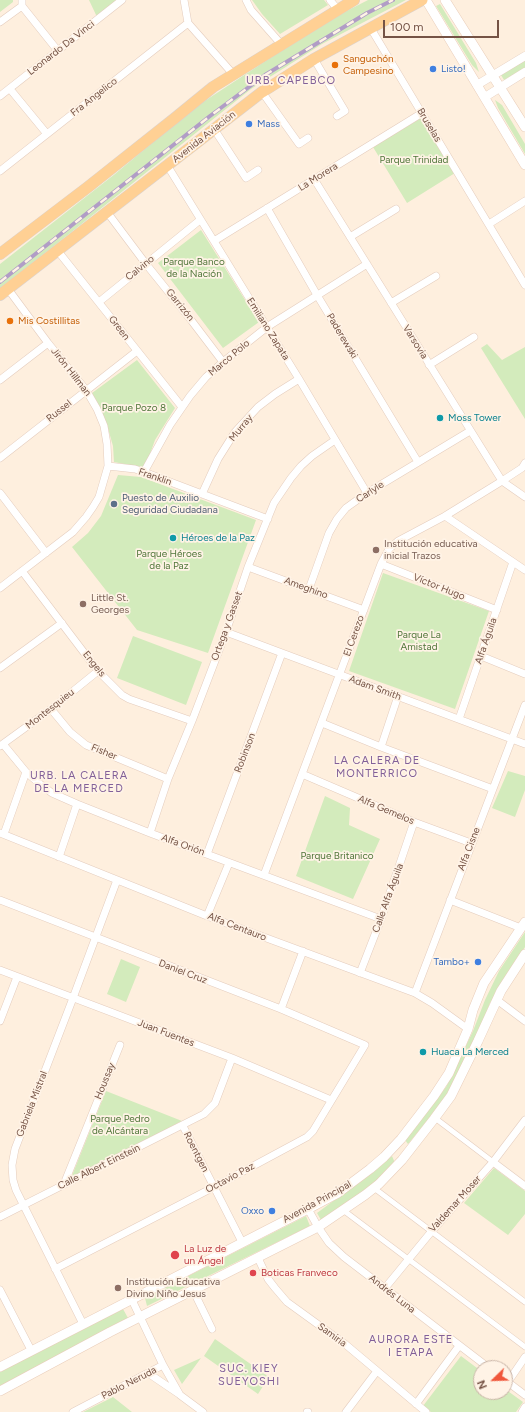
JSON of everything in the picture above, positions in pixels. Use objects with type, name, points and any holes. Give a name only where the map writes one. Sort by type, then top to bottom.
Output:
[{"type":"main road","points":[[0,254],[94,182],[213,87],[354,0]]},
{"type":"main road","name":"Avenida Aviación","points":[[4,292],[262,92],[314,59],[370,27],[422,0]]},
{"type":"main road","points":[[426,0],[525,165]]},
{"type":"main road","points":[[445,0],[525,127]]},
{"type":"main road","name":"Avenida Principal","points":[[0,1367],[308,1209],[338,1193],[356,1181],[394,1147],[422,1112],[449,1073],[468,1029],[473,1010],[484,983],[523,925]]},
{"type":"main road","name":"Avenida Principal","points":[[0,1391],[140,1317],[318,1227],[366,1195],[405,1157],[451,1096],[497,1000],[511,974],[525,954]]},
{"type":"main road","points":[[394,1147],[405,1157]]},
{"type":"street","name":"Leonardo Da Vinci","points":[[0,96],[122,0]]},
{"type":"street","points":[[184,0],[188,23],[233,74]]},
{"type":"street","points":[[246,0],[251,10],[281,44]]},
{"type":"street","points":[[330,0],[338,10]]},
{"type":"street","points":[[0,22],[22,3],[58,51]]},
{"type":"street","name":"Fra Angelico","points":[[0,170],[188,23]]},
{"type":"street","name":"Bruselas","points":[[370,27],[525,285]]},
{"type":"street","points":[[478,85],[525,56]]},
{"type":"street","points":[[314,59],[345,111],[337,116]]},
{"type":"street","points":[[485,97],[525,72]]},
{"type":"street","points":[[10,89],[47,134]]},
{"type":"street","points":[[262,92],[299,144],[308,138]]},
{"type":"street","name":"La Morera","points":[[214,241],[422,113]]},
{"type":"street","points":[[214,129],[246,178],[258,170]]},
{"type":"street","name":"Emiliano Zapata","points":[[167,165],[299,379],[367,493]]},
{"type":"street","name":"Varsovia","points":[[314,179],[502,481],[525,497]]},
{"type":"street","points":[[488,224],[525,201]]},
{"type":"street","name":"Paderewski","points":[[267,208],[317,295],[418,462]]},
{"type":"street","points":[[350,237],[396,209]]},
{"type":"street","name":"Garrizón","points":[[107,212],[223,362]]},
{"type":"street","name":"Calvino","points":[[99,302],[200,220]]},
{"type":"street","name":"Green","points":[[57,250],[182,407]]},
{"type":"street","name":"Marco Polo","points":[[144,472],[182,407],[206,377],[266,327],[367,264]]},
{"type":"street","points":[[391,303],[436,276]]},
{"type":"street","name":"Jirón Hillman","points":[[0,588],[73,532],[94,507],[99,497],[108,466],[104,426],[98,409],[86,390],[48,342],[4,292]]},
{"type":"street","points":[[429,365],[474,337]]},
{"type":"street","points":[[0,380],[48,342]]},
{"type":"street","name":"Russel","points":[[0,458],[137,351]]},
{"type":"street","name":"Murray","points":[[202,494],[218,459],[235,432],[258,407],[299,379]]},
{"type":"street","name":"Carlyle","points":[[309,588],[324,544],[337,519],[346,508],[367,493],[470,431]]},
{"type":"street","name":"Ortega y Gasset","points":[[150,833],[168,779],[192,721],[226,632],[248,567],[274,503],[290,478],[312,456],[335,440]]},
{"type":"street","name":"El Cerezo","points":[[264,875],[381,564],[388,549],[398,541],[445,516],[502,481],[522,468],[525,463]]},
{"type":"street","name":"Franklin","points":[[108,466],[135,469],[268,519]]},
{"type":"street","points":[[0,494],[46,553]]},
{"type":"street","points":[[445,516],[525,570]]},
{"type":"street","name":"Alfa Águila","points":[[459,719],[513,562]]},
{"type":"street","name":"Víctor Hugo","points":[[381,564],[497,610]]},
{"type":"street","name":"Ameghino","points":[[248,567],[309,588],[364,610]]},
{"type":"street","name":"Engels","points":[[22,571],[98,671],[116,690],[129,699],[192,721]]},
{"type":"street","points":[[0,668],[62,623]]},
{"type":"street","name":"Adam Smith","points":[[226,632],[525,744]]},
{"type":"street","name":"Robinson","points":[[207,854],[282,653]]},
{"type":"street","points":[[481,656],[525,674]]},
{"type":"street","name":"Montesquieu","points":[[2,745],[51,709],[98,671]]},
{"type":"street","points":[[381,747],[398,696]]},
{"type":"street","name":"Alfa Cisne","points":[[415,993],[471,843],[525,705]]},
{"type":"street","name":"Fisher","points":[[51,709],[70,732],[86,745],[168,779]]},
{"type":"street","points":[[322,723],[493,789]]},
{"type":"street","name":"Alfa Orión","points":[[2,745],[26,772],[52,793],[150,833],[380,919]]},
{"type":"street","points":[[2,833],[26,772]]},
{"type":"street","name":"Alfa Gemelos","points":[[302,774],[414,822],[471,843]]},
{"type":"street","points":[[60,857],[76,804]]},
{"type":"street","name":"Calle Alfa Águila","points":[[360,973],[414,822]]},
{"type":"street","name":"Alfa Centauro","points":[[2,833],[207,916],[415,993],[432,1003],[468,1029]]},
{"type":"street","points":[[207,916],[229,863]]},
{"type":"street","name":"Gabriela Mistral","points":[[83,1324],[24,1205],[13,1180],[12,1165],[13,1156],[117,880]]},
{"type":"street","name":"Daniel Cruz","points":[[0,900],[280,1009],[365,1045]]},
{"type":"street","points":[[450,900],[523,925]]},
{"type":"street","points":[[280,1009],[303,952]]},
{"type":"street","name":"Juan Fuentes","points":[[0,970],[232,1058],[331,1100]]},
{"type":"street","points":[[0,1021],[17,977]]},
{"type":"street","points":[[497,1000],[525,1021]]},
{"type":"street","name":"Houssay","points":[[64,1184],[120,1045]]},
{"type":"street","name":"Octavio Paz","points":[[55,1269],[307,1137],[313,1131],[365,1045]]},
{"type":"street","name":"Calle Albert Einstein","points":[[0,1217],[183,1126],[204,1114],[214,1106],[232,1058]]},
{"type":"street","points":[[435,1118],[525,1186]]},
{"type":"street","name":"Valdemar Moser","points":[[385,1288],[431,1232],[493,1162],[525,1120]]},
{"type":"street","name":"Roentgen","points":[[183,1126],[242,1242]]},
{"type":"street","points":[[374,1188],[525,1302]]},
{"type":"street","name":"Andrés Luna","points":[[308,1209],[329,1243],[344,1257],[478,1360]]},
{"type":"street","points":[[343,1210],[525,1347]]},
{"type":"street","name":"Samiria","points":[[258,1258],[271,1284],[287,1302],[346,1344],[426,1412]]},
{"type":"street","points":[[0,1290],[31,1350]]},
{"type":"street","points":[[193,1290],[212,1329]]},
{"type":"street","points":[[132,1300],[180,1395]]},
{"type":"street","points":[[416,1404],[459,1346]]},
{"type":"street","points":[[513,1372],[525,1357]]},
{"type":"street","name":"Pablo Neruda","points":[[73,1412],[164,1365]]},
{"type":"street","points":[[346,1412],[377,1370]]},
{"type":"street","points":[[148,1373],[203,1412]]},
{"type":"street","points":[[513,1386],[525,1395]]},
{"type":"street","points":[[522,1412],[525,1407]]},
{"type":"green space","points":[[0,0],[13,0],[13,2],[0,12]]},
{"type":"green space","points":[[89,0],[118,0],[97,17]]},
{"type":"green space","points":[[252,0],[324,0],[328,5],[280,34]]},
{"type":"green space","points":[[368,0],[406,0],[322,44],[251,89],[0,289],[0,264],[115,174],[194,108],[287,47],[337,16]]},
{"type":"green space","points":[[440,4],[476,63],[479,72],[472,65],[436,6]]},
{"type":"green space","points":[[525,60],[525,68],[504,80],[501,75]]},
{"type":"green space","points":[[495,100],[502,105],[525,144],[525,154],[498,108]]},
{"type":"green space","name":"Parque Trinidad","points":[[421,118],[455,173],[407,203],[373,147]]},
{"type":"green space","name":"Parque Banco de la Nación","points":[[201,230],[259,322],[223,348],[158,263]]},
{"type":"green space","points":[[487,344],[502,360],[525,347],[525,419],[481,348]]},
{"type":"green space","name":"Parque Pozo 8","points":[[137,360],[175,408],[155,440],[145,468],[114,462],[113,446],[107,425],[92,393]]},
{"type":"green space","name":"Parque Héroes de la Paz","points":[[118,475],[141,477],[256,520],[208,653],[137,630],[72,547],[88,533],[101,516]]},
{"type":"green space","name":"Parque La Amistad","points":[[383,573],[489,611],[455,709],[349,671]]},
{"type":"green space","points":[[133,636],[202,662],[186,705],[117,678]]},
{"type":"green space","points":[[508,771],[525,776],[525,790],[515,817],[492,808]]},
{"type":"green space","name":"Parque Britanico","points":[[325,796],[350,808],[349,825],[380,839],[353,899],[296,876]]},
{"type":"green space","points":[[525,932],[525,947],[490,1003],[477,1038],[449,1094],[408,1144],[405,1140],[446,1087],[473,1031],[485,1000],[499,971]]},
{"type":"green space","points":[[121,959],[140,967],[126,1002],[107,994]]},
{"type":"green space","name":"Parque Pedro de Alcántara","points":[[106,1091],[182,1121],[71,1178]]},
{"type":"green space","points":[[392,1156],[395,1163],[362,1194],[321,1220],[317,1213]]},
{"type":"green space","points":[[494,1168],[525,1191],[525,1214],[508,1235],[464,1203]]},
{"type":"green space","points":[[306,1216],[310,1226],[147,1306],[145,1298]]},
{"type":"green space","points":[[123,1309],[128,1318],[0,1386],[0,1371]]},
{"type":"green space","points":[[215,1339],[269,1377],[258,1394],[204,1356]]},
{"type":"green space","points":[[461,1356],[473,1365],[473,1400],[513,1400],[513,1395],[523,1402],[516,1412],[431,1412],[423,1406]]},
{"type":"green space","points":[[201,1358],[182,1384],[174,1370]]},
{"type":"green space","points":[[113,1397],[132,1412],[83,1412]]},
{"type":"railway","points":[[0,282],[210,116],[265,75],[367,13],[393,0]]},
{"type":"place","name":"Sanguchón Campesino","points":[[335,65]]},
{"type":"place","name":"Listo!","points":[[433,69]]},
{"type":"place","name":"Mass","points":[[249,124]]},
{"type":"place","name":"Mis Costillitas","points":[[10,321]]},
{"type":"place","name":"Moss Tower","points":[[440,418]]},
{"type":"place","name":"Puesto de Auxilio Seguridad Ciudadana","points":[[114,504]]},
{"type":"place","name":"Héroes de la Paz","points":[[173,538]]},
{"type":"place","name":"Institución educativa inicial Trazos","points":[[376,550]]},
{"type":"place","name":"Little St. Georges","points":[[83,604]]},
{"type":"place","name":"Tambo+","points":[[478,962]]},
{"type":"place","name":"Huaca La Merced","points":[[423,1052]]},
{"type":"place","name":"Oxxo","points":[[272,1211]]},
{"type":"place","name":"La Luz de un Ángel","points":[[175,1255]]},
{"type":"place","name":"Boticas Franveco","points":[[253,1273]]},
{"type":"place","name":"Institución Educativa Divino Niño Jesus","points":[[118,1288]]},
{"type":"district","name":"URB. CAPEBCO","points":[[291,81]]},
{"type":"district","name":"LA CALERA DE MONTERRICO","points":[[377,767]]},
{"type":"district","name":"URB. LA CALERA DE LA MERCED","points":[[79,782]]},
{"type":"district","name":"AURORA ESTE I ETAPA","points":[[411,1346]]},
{"type":"district","name":"SUC. KIEY SUEYOSHI","points":[[249,1375]]}]
